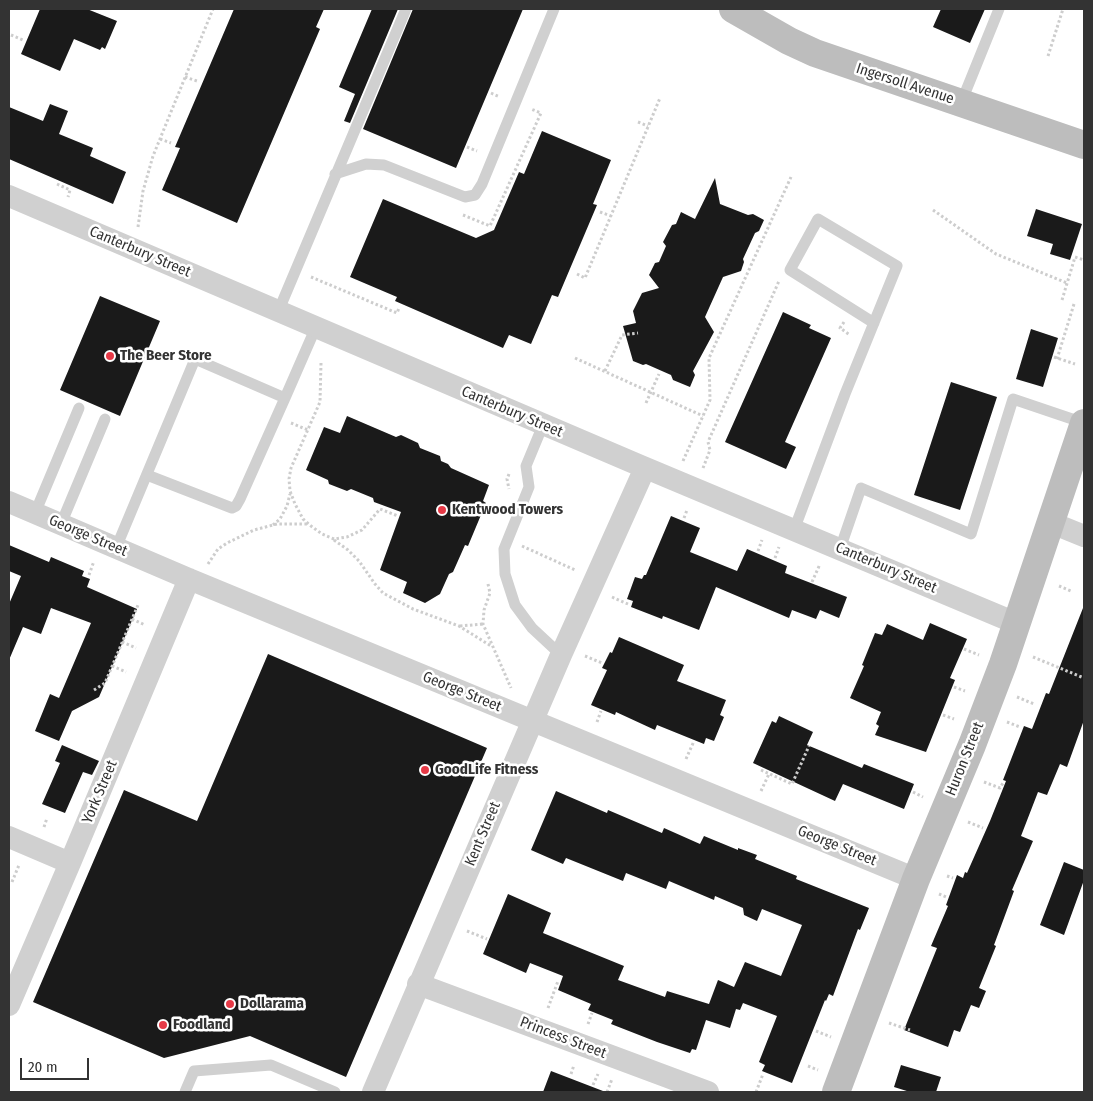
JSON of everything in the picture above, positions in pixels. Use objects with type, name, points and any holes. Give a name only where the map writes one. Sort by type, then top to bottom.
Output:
[{"type":"main road","name":"Ingersoll Avenue","points":[[733,9],[789,41],[815,53],[1084,145]]},
{"type":"main road","name":"Huron Street","points":[[836,1092],[916,879],[975,736],[1018,624],[1084,423]]},
{"type":"street","name":"Canterbury Street","points":[[9,196],[542,425],[794,530],[831,553],[1018,624]]},
{"type":"street","name":"Kent Street","points":[[373,1092],[532,721],[645,468]]},
{"type":"street","name":"George Street","points":[[9,502],[116,548],[198,573],[532,721],[916,879]]},
{"type":"street","points":[[1052,523],[1084,536]]},
{"type":"street","name":"York Street","points":[[9,1005],[198,573]]},
{"type":"street","points":[[9,837],[70,863]]},
{"type":"street","name":"Princess Street","points":[[418,984],[708,1092]]},
{"type":"lane","points":[[278,312],[294,270],[406,9]]},
{"type":"lane","points":[[335,174],[366,164],[384,165],[465,197],[474,195],[482,184],[554,9]]},
{"type":"lane","points":[[961,103],[999,9]]},
{"type":"lane","points":[[794,530],[897,266],[818,219],[790,270],[874,323]]},
{"type":"lane","points":[[147,474],[232,508],[236,506],[316,327]]},
{"type":"lane","points":[[116,548],[195,358],[285,398]]},
{"type":"lane","points":[[831,553],[861,488],[970,534],[1013,399],[1084,423]]},
{"type":"lane","points":[[35,513],[79,408]]},
{"type":"lane","points":[[60,524],[105,419]]},
{"type":"lane","points":[[542,425],[526,466],[529,487],[504,549],[505,574],[515,605],[532,628],[561,655]]},
{"type":"lane","points":[[185,1092],[194,1071],[271,1065],[335,1092]]},
{"type":"path","points":[[137,235],[143,191],[153,156],[213,9]]},
{"type":"path","points":[[1048,56],[1063,9]]},
{"type":"path","points":[[11,35],[23,40]]},
{"type":"path","points":[[185,77],[197,81]]},
{"type":"path","points":[[577,274],[586,278],[660,98]]},
{"type":"path","points":[[638,122],[648,126]]},
{"type":"path","points":[[160,139],[172,144]]},
{"type":"path","points":[[682,464],[710,400],[709,358],[791,178]]},
{"type":"path","points":[[57,184],[70,190],[65,204]]},
{"type":"path","points":[[933,210],[996,254],[1067,283]]},
{"type":"path","points":[[600,212],[611,216]]},
{"type":"path","points":[[1062,300],[1075,257],[1084,260]]},
{"type":"path","points":[[294,270],[397,313],[399,308]]},
{"type":"path","points":[[701,473],[710,450],[708,442],[783,272],[790,270]]},
{"type":"path","points":[[1074,304],[1056,358],[1075,364]]},
{"type":"path","points":[[604,371],[622,335],[638,333]]},
{"type":"path","points":[[273,525],[280,519],[287,506],[290,493],[289,479],[291,468],[320,402],[320,358]]},
{"type":"path","points":[[575,358],[703,416]]},
{"type":"path","points":[[646,403],[659,374]]},
{"type":"path","points":[[290,493],[309,525],[322,534],[334,539],[348,550],[359,561],[383,593],[413,609],[459,626],[492,647]]},
{"type":"path","points":[[334,539],[347,537],[362,530],[380,509],[398,516]]},
{"type":"path","points":[[198,573],[214,553],[227,543],[254,530],[273,525],[297,523],[309,525]]},
{"type":"path","points":[[508,539],[578,571]]},
{"type":"path","points":[[812,582],[831,553]]},
{"type":"path","points":[[1059,586],[1070,591]]},
{"type":"path","points":[[611,596],[628,604]]},
{"type":"path","points":[[94,690],[105,683],[138,605]]},
{"type":"path","points":[[132,619],[153,628]]},
{"type":"path","points":[[459,626],[483,624]]},
{"type":"path","points":[[122,642],[143,651]]},
{"type":"path","points":[[964,649],[979,656]]},
{"type":"path","points":[[585,656],[602,663]]},
{"type":"path","points":[[1033,657],[1084,678]]},
{"type":"path","points":[[112,666],[133,675]]},
{"type":"path","points":[[954,687],[965,691]]},
{"type":"path","points":[[1017,697],[1034,704]]},
{"type":"path","points":[[594,727],[601,712]]},
{"type":"path","points":[[943,715],[954,719]]},
{"type":"path","points":[[1007,722],[1020,726]]},
{"type":"path","points":[[684,765],[694,741]]},
{"type":"path","points":[[760,770],[792,784],[808,746]]},
{"type":"path","points":[[759,796],[769,774]]},
{"type":"path","points":[[983,782],[1000,788],[1003,783]]},
{"type":"path","points":[[913,792],[923,797]]},
{"type":"path","points":[[968,822],[983,828]]},
{"type":"path","points":[[12,882],[20,862]]},
{"type":"path","points":[[947,876],[953,878]]},
{"type":"path","points":[[939,894],[946,897]]},
{"type":"path","points":[[466,930],[487,939]]},
{"type":"path","points":[[545,1015],[558,981]]},
{"type":"path","points":[[889,1023],[910,1030]]},
{"type":"path","points":[[816,1031],[831,1037]]},
{"type":"path","points":[[571,1074],[574,1063]]},
{"type":"path","points":[[808,1066],[818,1070]]},
{"type":"path","points":[[593,1085],[598,1072]]},
{"type":"path","points":[[756,1092],[763,1074]]},
{"type":"path","points":[[607,1092],[613,1077]]},
{"type":"building","points":[[40,9],[87,9],[117,21],[105,49],[102,47],[100,50],[74,39],[60,71],[21,54]]},
{"type":"building","points":[[234,9],[324,9],[316,27],[320,29],[237,223],[162,190],[180,148],[175,147]]},
{"type":"building","points":[[372,9],[398,9],[350,123],[344,121],[355,94],[339,87]]},
{"type":"building","points":[[413,9],[523,9],[456,168],[363,129]]},
{"type":"building","points":[[941,9],[985,9],[970,43],[933,27]]},
{"type":"building","points":[[50,104],[68,111],[59,134],[93,148],[90,156],[126,172],[113,204],[9,159],[9,107],[43,121]]},
{"type":"building","points":[[542,131],[611,160],[593,204],[597,205],[558,297],[552,295],[531,344],[509,335],[503,348],[395,301],[397,297],[350,277],[383,199],[476,238],[494,230],[519,172],[524,174]]},
{"type":"building","points":[[715,178],[720,204],[748,215],[753,214],[764,220],[759,231],[755,233],[743,259],[741,271],[723,277],[705,317],[714,332],[693,371],[695,375],[690,387],[673,380],[671,375],[646,364],[643,365],[633,361],[623,326],[636,323],[633,311],[642,293],[659,288],[649,275],[655,263],[659,262],[666,246],[663,242],[672,225],[676,224],[681,212],[695,219]]},
{"type":"building","points":[[1036,209],[1082,224],[1070,260],[1050,254],[1053,244],[1027,236]]},
{"type":"building","name":"The Beer Store","points":[[100,296],[160,321],[120,416],[60,390]]},
{"type":"building","points":[[783,312],[811,325],[809,328],[831,338],[785,442],[796,447],[786,469],[725,442]]},
{"type":"building","points":[[1031,329],[1058,338],[1043,387],[1016,379]]},
{"type":"building","points":[[951,382],[997,397],[960,510],[914,495]]},
{"type":"building","name":"Kentwood Towers","points":[[347,416],[396,437],[401,435],[418,443],[420,448],[440,456],[441,461],[448,464],[451,468],[489,485],[483,501],[486,503],[468,546],[465,545],[453,572],[449,574],[440,594],[425,603],[403,593],[407,582],[380,570],[401,512],[374,502],[373,498],[351,489],[347,491],[329,484],[328,480],[306,470],[324,427],[340,433]]},
{"type":"building","points":[[671,516],[700,528],[690,552],[737,571],[747,549],[787,566],[785,573],[847,597],[839,618],[820,610],[816,619],[792,610],[789,618],[716,587],[699,630],[663,616],[662,619],[631,607],[633,601],[627,599],[635,577],[642,579],[646,575]]},
{"type":"building","points":[[9,545],[49,562],[51,557],[84,571],[82,576],[90,579],[87,587],[137,609],[99,697],[72,711],[59,741],[35,731],[50,694],[59,698],[91,623],[51,608],[41,634],[23,627],[9,660],[9,604],[21,576],[9,571]]},
{"type":"building","points":[[1083,608],[1084,720],[1067,767],[1060,764],[1047,795],[1038,792],[1021,836],[1033,841],[1012,890],[1014,891],[994,945],[996,946],[979,988],[986,991],[979,1008],[971,1005],[960,1032],[954,1030],[948,1047],[904,1030],[937,948],[931,946],[948,906],[946,905],[957,875],[963,878],[965,872],[967,873],[1006,781],[1003,780],[1024,726],[1032,729],[1046,693],[1049,694]]},
{"type":"building","points":[[930,623],[967,639],[950,678],[955,680],[926,752],[875,735],[879,726],[876,724],[881,712],[850,698],[864,666],[862,665],[875,633],[882,635],[887,624],[923,640]]},
{"type":"building","points":[[619,637],[684,665],[677,681],[726,700],[720,715],[724,717],[714,741],[706,738],[704,744],[657,725],[655,730],[616,712],[615,715],[591,705],[607,670],[602,668],[610,652],[612,653]]},
{"type":"building","points":[[268,654],[487,748],[346,1077],[250,1036],[164,1058],[33,1002],[124,790],[197,821]]},
{"type":"building","points":[[779,716],[813,732],[807,745],[862,768],[864,764],[914,784],[904,809],[843,784],[835,801],[753,763],[772,721],[776,723]]},
{"type":"building","points":[[62,745],[99,761],[92,775],[83,772],[65,813],[42,804],[60,763],[55,761]]},
{"type":"building","points":[[556,791],[607,813],[608,810],[662,833],[664,828],[700,844],[704,836],[738,850],[738,848],[757,855],[755,859],[797,876],[796,879],[869,908],[860,930],[858,929],[833,996],[829,994],[825,1000],[792,1083],[762,1071],[765,1065],[759,1062],[777,1016],[743,1003],[740,1010],[736,1009],[730,1028],[706,1020],[696,1050],[692,1049],[690,1053],[611,1024],[613,1020],[588,1010],[591,1004],[558,990],[563,976],[530,963],[526,973],[483,954],[508,894],[551,913],[543,933],[624,966],[618,980],[665,997],[667,991],[709,1004],[718,980],[734,987],[745,962],[781,976],[802,925],[762,909],[757,921],[744,915],[743,908],[715,896],[714,900],[669,881],[666,889],[626,873],[623,881],[566,858],[563,864],[531,850]]},
{"type":"building","points":[[1064,862],[1084,870],[1084,880],[1064,935],[1040,925]]},
{"type":"building","points":[[901,1065],[941,1077],[936,1092],[910,1092],[894,1087]]},
{"type":"building","points":[[551,1071],[603,1091],[603,1092],[543,1092]]},
{"type":"place","name":"The Beer Store","points":[[110,356]]},
{"type":"place","name":"Kentwood Towers","points":[[442,510]]},
{"type":"place","name":"GoodLife Fitness","points":[[425,770]]},
{"type":"place","name":"Dollarama","points":[[230,1004]]},
{"type":"place","name":"Foodland","points":[[163,1025]]}]
